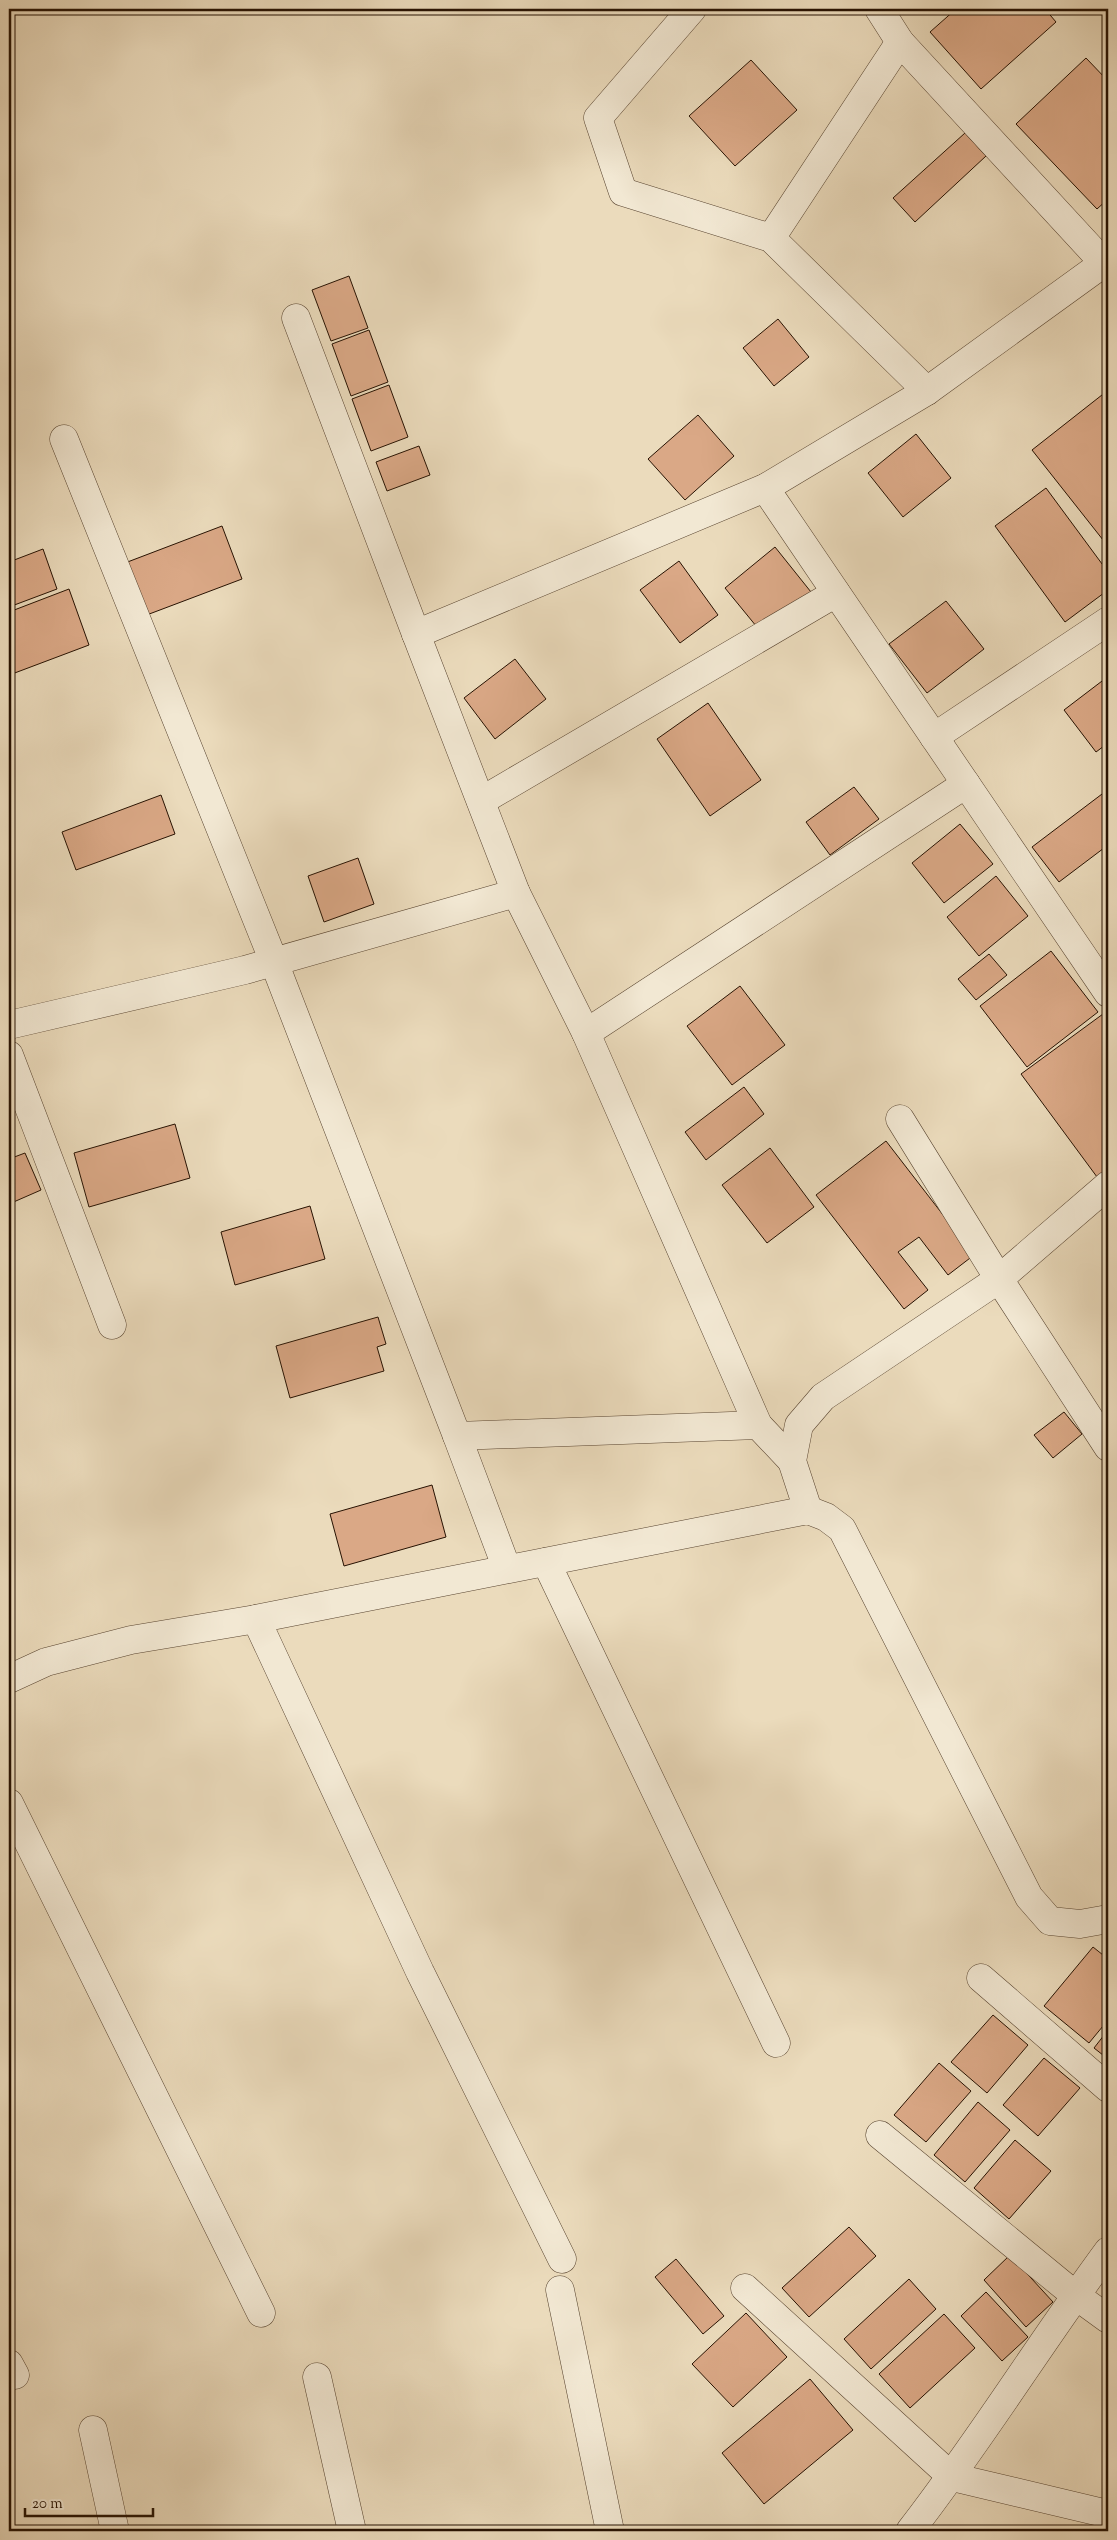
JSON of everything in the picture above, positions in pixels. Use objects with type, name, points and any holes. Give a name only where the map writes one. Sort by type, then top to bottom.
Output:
[{"type":"street","points":[[692,9],[598,118],[623,192],[771,238],[927,391]]},
{"type":"street","points":[[416,634],[766,488],[927,391],[1106,262],[900,42],[879,9]]},
{"type":"street","points":[[771,238],[900,42]]},
{"type":"street","points":[[296,318],[516,893],[586,1033],[758,1425],[792,1461],[808,1510]]},
{"type":"street","points":[[64,439],[274,962],[507,1569]]},
{"type":"street","points":[[766,488],[1108,993]]},
{"type":"street","points":[[481,801],[836,592]]},
{"type":"street","points":[[934,737],[1108,621]]},
{"type":"street","points":[[586,1033],[966,784]]},
{"type":"street","points":[[9,1025],[274,962],[516,893]]},
{"type":"street","points":[[9,1055],[112,1325]]},
{"type":"street","points":[[900,1119],[999,1279],[1108,1447]]},
{"type":"street","points":[[792,1461],[800,1425],[823,1397],[999,1279],[1108,1185]]},
{"type":"street","points":[[457,1436],[758,1425]]},
{"type":"street","points":[[9,1679],[46,1662],[131,1640],[256,1619],[808,1510],[826,1517],[842,1529],[1029,1896],[1050,1921],[1080,1924],[1108,1919]]},
{"type":"street","points":[[546,1562],[776,2043]]},
{"type":"street","points":[[256,1619],[420,1972],[562,2259]]},
{"type":"street","points":[[9,1803],[261,2313]]},
{"type":"street","points":[[981,1978],[1108,2088]]},
{"type":"street","points":[[880,2134],[1076,2295],[1108,2319]]},
{"type":"street","points":[[910,2531],[952,2477],[1108,2251]]},
{"type":"street","points":[[745,2288],[952,2477],[1108,2514]]},
{"type":"street","points":[[560,2290],[610,2531]]},
{"type":"street","points":[[317,2377],[352,2531]]},
{"type":"street","points":[[93,2430],[115,2531]]},
{"type":"building","points":[[956,9],[1045,9],[1056,22],[981,89],[930,32]]},
{"type":"building","points":[[1086,58],[1108,81],[1108,199],[1097,209],[1016,124]]},
{"type":"building","points":[[751,60],[797,110],[735,166],[689,116]]},
{"type":"building","points":[[965,133],[986,156],[915,222],[893,198]]},
{"type":"building","points":[[349,276],[368,328],[331,341],[312,290]]},
{"type":"building","points":[[778,319],[809,357],[774,386],[743,348]]},
{"type":"building","points":[[369,330],[388,382],[351,396],[332,344]]},
{"type":"building","points":[[389,385],[408,437],[371,451],[352,399]]},
{"type":"building","points":[[1107,391],[1108,393],[1107,545],[1032,450]]},
{"type":"building","points":[[698,415],[734,456],[685,500],[648,459]]},
{"type":"building","points":[[916,434],[951,478],[903,517],[868,473]]},
{"type":"building","points":[[419,446],[430,475],[387,491],[376,462]]},
{"type":"building","points":[[1046,488],[1108,572],[1108,590],[1065,622],[995,526]]},
{"type":"building","points":[[222,526],[242,579],[136,619],[117,566]]},
{"type":"building","points":[[775,547],[811,592],[761,632],[725,588]]},
{"type":"building","points":[[43,549],[57,589],[9,607],[9,562]]},
{"type":"building","points":[[679,561],[718,615],[680,643],[640,590]]},
{"type":"building","points":[[69,589],[89,645],[12,674],[9,666],[9,612]]},
{"type":"building","points":[[946,601],[984,649],[927,693],[889,644]]},
{"type":"building","points":[[515,659],[546,699],[495,739],[464,698]]},
{"type":"building","points":[[1106,678],[1108,681],[1108,743],[1096,752],[1064,710]]},
{"type":"building","points":[[708,703],[761,780],[710,816],[657,739]]},
{"type":"building","points":[[854,787],[879,819],[830,855],[806,822]]},
{"type":"building","points":[[1106,791],[1108,794],[1108,845],[1059,882],[1032,847]]},
{"type":"building","points":[[161,795],[175,834],[76,870],[62,832]]},
{"type":"building","points":[[960,824],[993,864],[944,903],[912,863]]},
{"type":"building","points":[[358,858],[374,904],[324,922],[308,876]]},
{"type":"building","points":[[996,876],[1028,916],[979,956],[947,917]]},
{"type":"building","points":[[1051,951],[1098,1012],[1027,1067],[980,1006]]},
{"type":"building","points":[[989,954],[1007,975],[976,1000],[958,979]]},
{"type":"building","points":[[740,986],[785,1045],[732,1085],[687,1026]]},
{"type":"building","points":[[1103,1014],[1108,1022],[1108,1175],[1100,1181],[1021,1074]]},
{"type":"building","points":[[744,1087],[764,1114],[706,1160],[685,1132]]},
{"type":"building","points":[[175,1124],[190,1178],[89,1207],[74,1153]]},
{"type":"building","points":[[886,1141],[974,1255],[948,1275],[919,1237],[898,1252],[928,1290],[904,1309],[816,1195]]},
{"type":"building","points":[[770,1148],[814,1207],[767,1243],[722,1185]]},
{"type":"building","points":[[25,1153],[41,1190],[9,1204],[9,1159]]},
{"type":"building","points":[[310,1206],[325,1259],[235,1285],[221,1232]]},
{"type":"building","points":[[378,1317],[386,1344],[377,1347],[384,1371],[290,1398],[276,1346]]},
{"type":"building","points":[[1064,1412],[1082,1434],[1053,1458],[1034,1435]]},
{"type":"building","points":[[432,1485],[446,1537],[344,1566],[330,1514]]},
{"type":"building","points":[[1093,1947],[1108,1959],[1108,2020],[1089,2043],[1044,2006]]},
{"type":"building","points":[[993,2015],[1028,2045],[987,2093],[951,2062]]},
{"type":"building","points":[[1108,2030],[1108,2059],[1094,2048]]},
{"type":"building","points":[[1044,2058],[1080,2088],[1038,2136],[1003,2105]]},
{"type":"building","points":[[939,2063],[971,2091],[926,2142],[894,2115]]},
{"type":"building","points":[[978,2102],[1010,2130],[965,2182],[934,2155]]},
{"type":"building","points":[[1015,2140],[1051,2171],[1009,2219],[974,2188]]},
{"type":"building","points":[[849,2227],[876,2256],[809,2317],[782,2288]]},
{"type":"building","points":[[1010,2255],[1053,2302],[1026,2327],[984,2280]]},
{"type":"building","points":[[676,2259],[724,2316],[703,2334],[655,2277]]},
{"type":"building","points":[[909,2279],[936,2309],[871,2369],[844,2339]]},
{"type":"building","points":[[986,2292],[1028,2337],[1002,2361],[961,2316]]},
{"type":"building","points":[[746,2313],[787,2357],[733,2407],[692,2364]]},
{"type":"building","points":[[944,2314],[975,2348],[910,2408],[879,2374]]},
{"type":"building","points":[[810,2379],[853,2430],[764,2504],[722,2453]]}]
